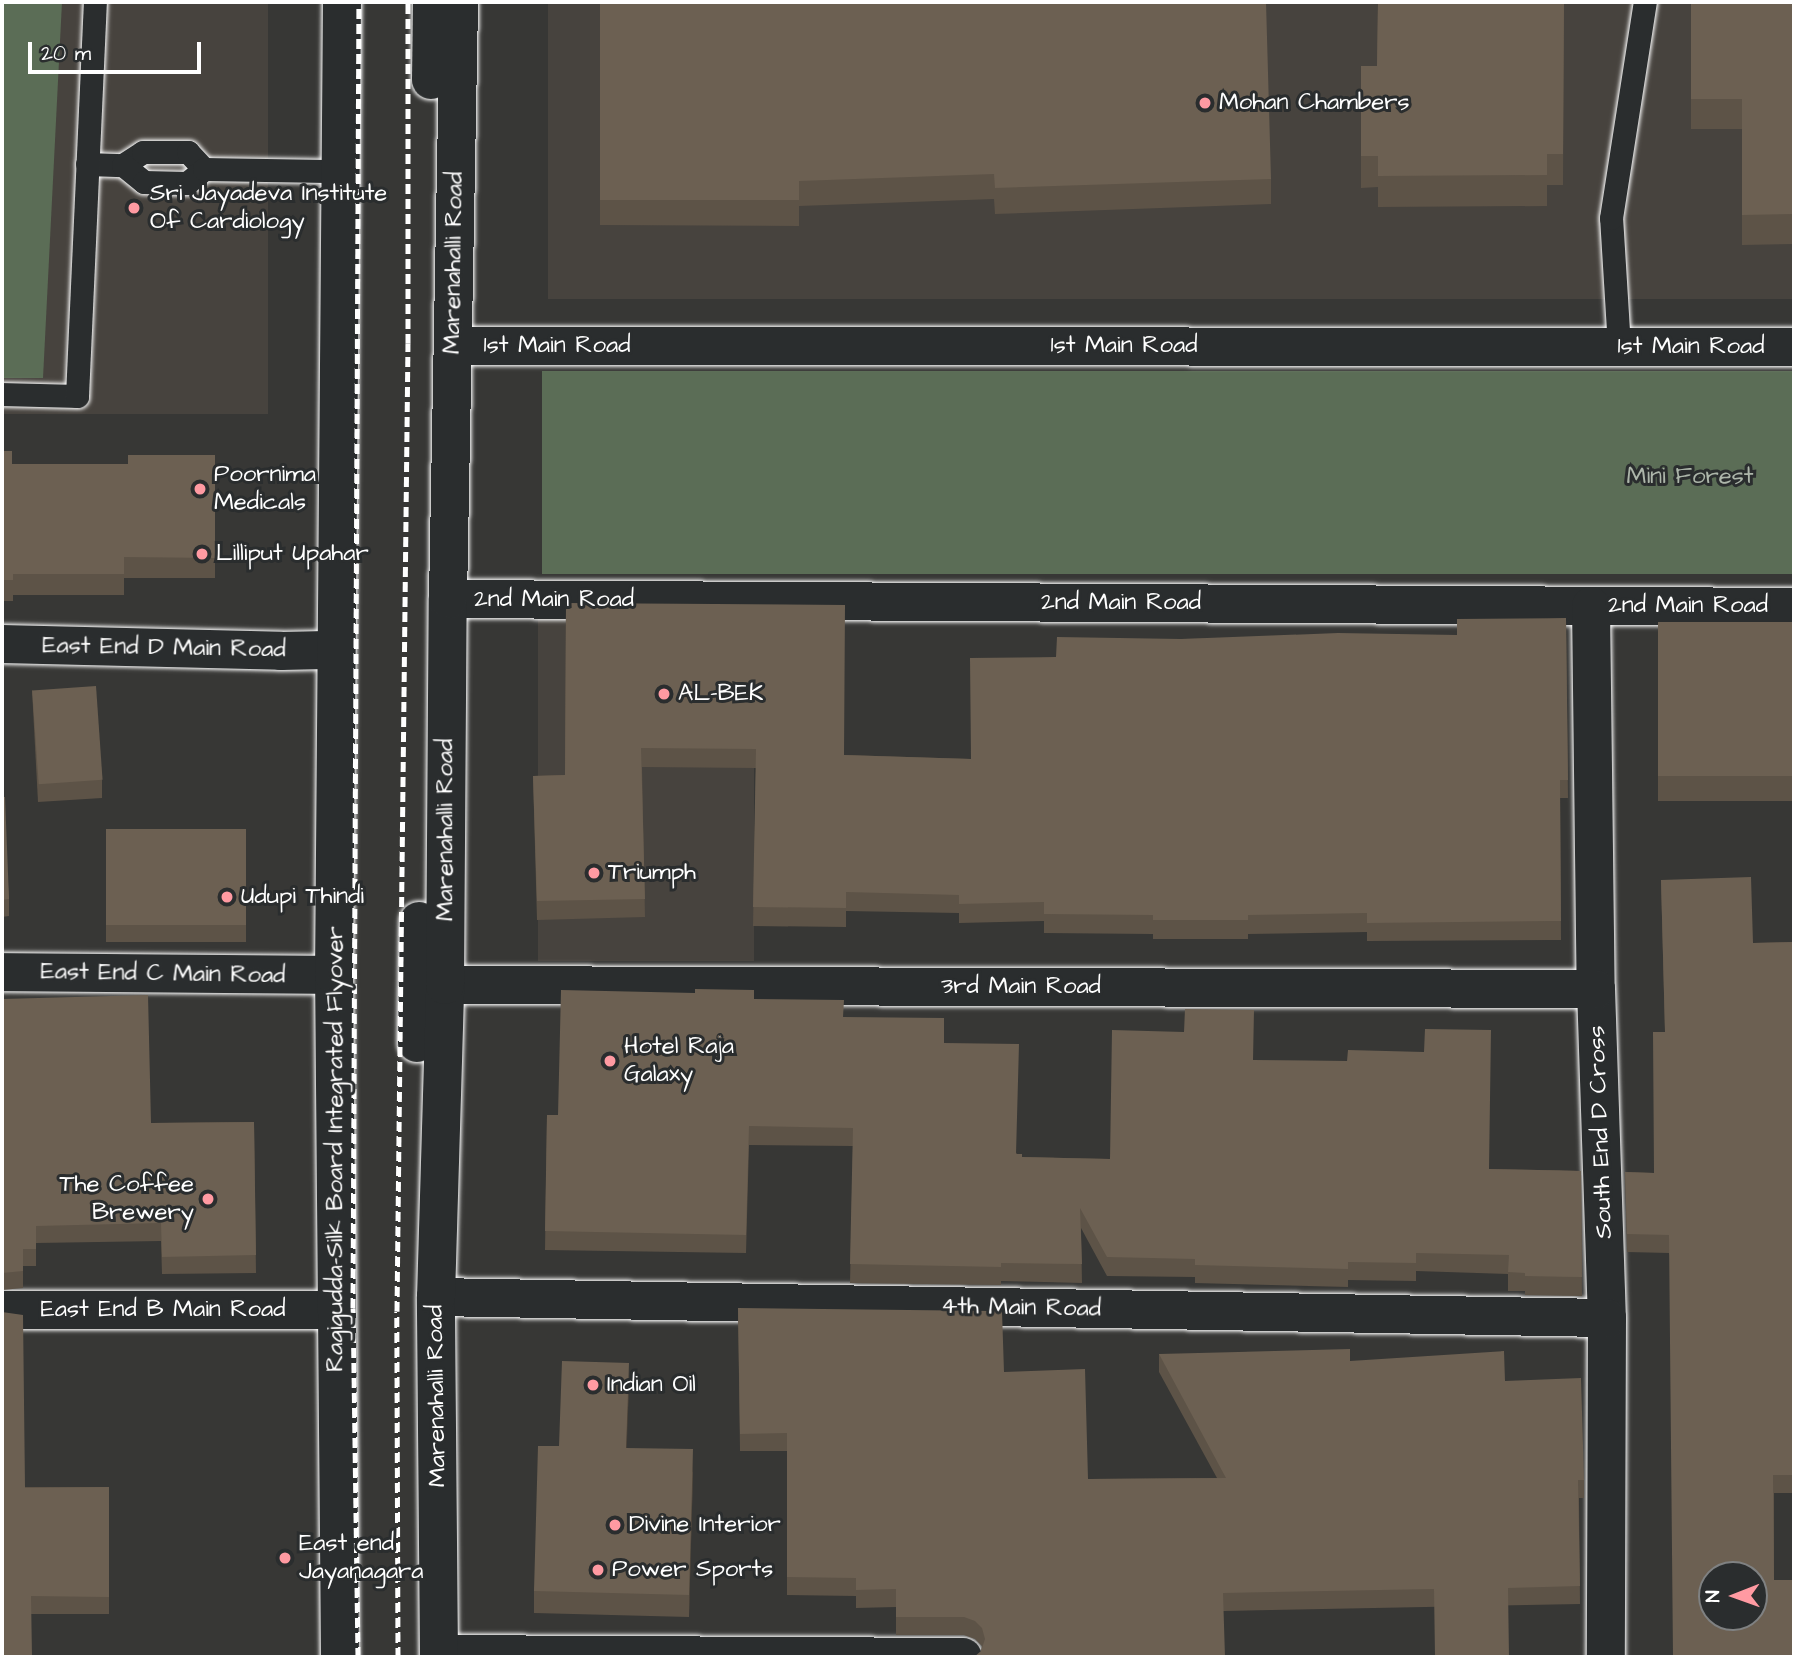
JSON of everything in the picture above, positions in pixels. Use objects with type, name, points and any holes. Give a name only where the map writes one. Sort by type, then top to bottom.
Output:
[{"type":"street","points":[[324,2],[327,171],[325,1310],[329,1657]]},
{"type":"street","name":"Ragigudda-Silk Board Integrated Flyover","points":[[340,1657],[334,989],[342,2]]},
{"type":"street","points":[[432,2],[413,1310],[430,1656],[963,1657]]},
{"type":"street","name":"Marenahalli Road","points":[[430,1656],[445,985],[448,599],[459,2]]},
{"type":"street","name":"1st Main Road","points":[[453,346],[1794,347]]},
{"type":"street","name":"2nd Main Road","points":[[448,599],[1794,607]]},
{"type":"street","name":"South End D Cross","points":[[1591,606],[1596,989],[1607,1318],[1606,1657]]},
{"type":"street","name":"East End D Main Road","points":[[2,644],[326,650]]},
{"type":"street","name":"East End C Main Road","points":[[2,972],[324,975]]},
{"type":"street","name":"3rd Main Road","points":[[445,985],[1596,989]]},
{"type":"street","name":"4th Main Road","points":[[436,1297],[1607,1318]]},
{"type":"street","name":"East End B Main Road","points":[[2,1310],[325,1310]]},
{"type":"lane","points":[[2,394],[77,396],[95,2]]},
{"type":"lane","points":[[1619,347],[1612,218],[1645,2]]},
{"type":"lane","points":[[87,164],[123,165],[143,152],[188,152],[204,169],[327,171]]},
{"type":"shaded area","name":"Sri Jayadeva Institute Of Cardiology","points":[[2,2],[268,2],[268,414],[2,414]]},
{"type":"shaded area","points":[[548,2],[1794,2],[1794,299],[548,299]]},
{"type":"shaded area","points":[[538,607],[754,607],[754,961],[538,961]]},
{"type":"green space","points":[[2,2],[62,2],[43,378],[2,378]]},
{"type":"green space","name":"Mini Forest","points":[[542,371],[1794,371],[1794,574],[542,574]]},
{"type":"building","points":[[600,2],[1266,2],[1271,179],[995,188],[994,174],[799,181],[799,200],[600,200]]},
{"type":"building","points":[[1378,2],[1564,2],[1563,154],[1547,154],[1547,175],[1378,176],[1378,156],[1361,156],[1361,66],[1377,66]]},
{"type":"building","points":[[1691,2],[1794,2],[1794,214],[1742,215],[1742,99],[1691,99]]},
{"type":"building","points":[[2,451],[12,451],[12,464],[128,464],[128,455],[215,455],[215,558],[124,557],[124,574],[13,574],[13,580],[2,580]]},
{"type":"building","points":[[566,603],[845,605],[844,755],[971,759],[970,658],[1056,657],[1057,637],[1181,639],[1338,633],[1457,635],[1457,619],[1566,618],[1568,780],[1560,780],[1561,921],[1367,923],[1367,913],[1248,915],[1248,920],[1153,920],[1153,915],[1044,914],[1044,902],[959,904],[959,895],[846,892],[846,908],[753,907],[756,749],[641,748],[645,899],[537,901],[533,776],[565,775]]},
{"type":"building","points":[[1658,622],[1794,622],[1794,776],[1658,776]]},
{"type":"building","points":[[96,686],[103,780],[39,784],[32,690]]},
{"type":"building","points":[[2,797],[5,797],[9,899],[2,900]]},
{"type":"building","points":[[106,829],[246,829],[246,925],[106,925]]},
{"type":"building","points":[[1751,877],[1753,943],[1794,942],[1794,1475],[1773,1475],[1774,1580],[1794,1580],[1794,1657],[1673,1657],[1669,1235],[1627,1234],[1625,1172],[1654,1173],[1653,1032],[1665,1032],[1661,880]]},
{"type":"building","points":[[695,989],[754,990],[754,999],[844,1000],[843,1017],[944,1018],[944,1043],[1019,1044],[1016,1154],[1022,1154],[1022,1157],[1110,1159],[1112,1030],[1184,1032],[1185,1009],[1254,1010],[1253,1060],[1347,1061],[1348,1050],[1424,1052],[1425,1029],[1491,1030],[1489,1169],[1581,1171],[1582,1277],[1525,1276],[1525,1273],[1508,1272],[1509,1255],[1416,1253],[1416,1263],[1348,1262],[1348,1269],[1195,1265],[1195,1259],[1107,1257],[1080,1208],[1082,1264],[1001,1263],[1001,1267],[850,1264],[853,1128],[749,1126],[746,1235],[545,1231],[547,1115],[558,1115],[561,990],[695,993]]},
{"type":"building","points":[[148,995],[151,1123],[254,1122],[256,1255],[162,1257],[161,1223],[36,1226],[36,1249],[23,1249],[23,1271],[2,1273],[2,999]]},
{"type":"building","points":[[738,1308],[1002,1311],[1004,1372],[1085,1369],[1088,1479],[1226,1478],[1159,1354],[1350,1349],[1350,1361],[1504,1351],[1505,1381],[1581,1378],[1584,1480],[1578,1480],[1580,1586],[1508,1588],[1509,1657],[1435,1657],[1434,1589],[1223,1593],[1225,1657],[974,1657],[981,1651],[985,1639],[982,1628],[975,1621],[964,1617],[896,1617],[896,1589],[856,1590],[856,1578],[787,1577],[787,1433],[740,1434]]},
{"type":"building","points":[[2,1312],[23,1315],[25,1488],[109,1487],[109,1597],[31,1596],[32,1657],[2,1657]]},
{"type":"building","points":[[562,1361],[629,1363],[626,1448],[693,1449],[689,1595],[534,1591],[538,1446],[559,1446]]},
{"type":"railway","points":[[358,1657],[353,1308],[359,2]]},
{"type":"railway","points":[[398,1657],[397,1311],[408,343],[408,2]]},
{"type":"place","name":"Mohan Chambers","points":[[1205,103]]},
{"type":"place","name":"Sri Jayadeva Institute Of Cardiology","points":[[134,208]]},
{"type":"place","name":"Poornima Medicals","points":[[200,489]]},
{"type":"place","name":"Lilliput Upahar","points":[[202,554]]},
{"type":"place","name":"AL-BEK","points":[[664,694]]},
{"type":"place","name":"Triumph","points":[[594,873]]},
{"type":"place","name":"Udupi Thindi","points":[[227,897]]},
{"type":"place","name":"Hotel Raja Galaxy","points":[[610,1061]]},
{"type":"place","name":"The Coffee Brewery","points":[[208,1199]]},
{"type":"place","name":"Indian Oil","points":[[593,1385]]},
{"type":"place","name":"Divine Interior","points":[[615,1525]]},
{"type":"place","name":"East end Jayanagara","points":[[285,1558]]},
{"type":"place","name":"Power Sports","points":[[598,1570]]}]
